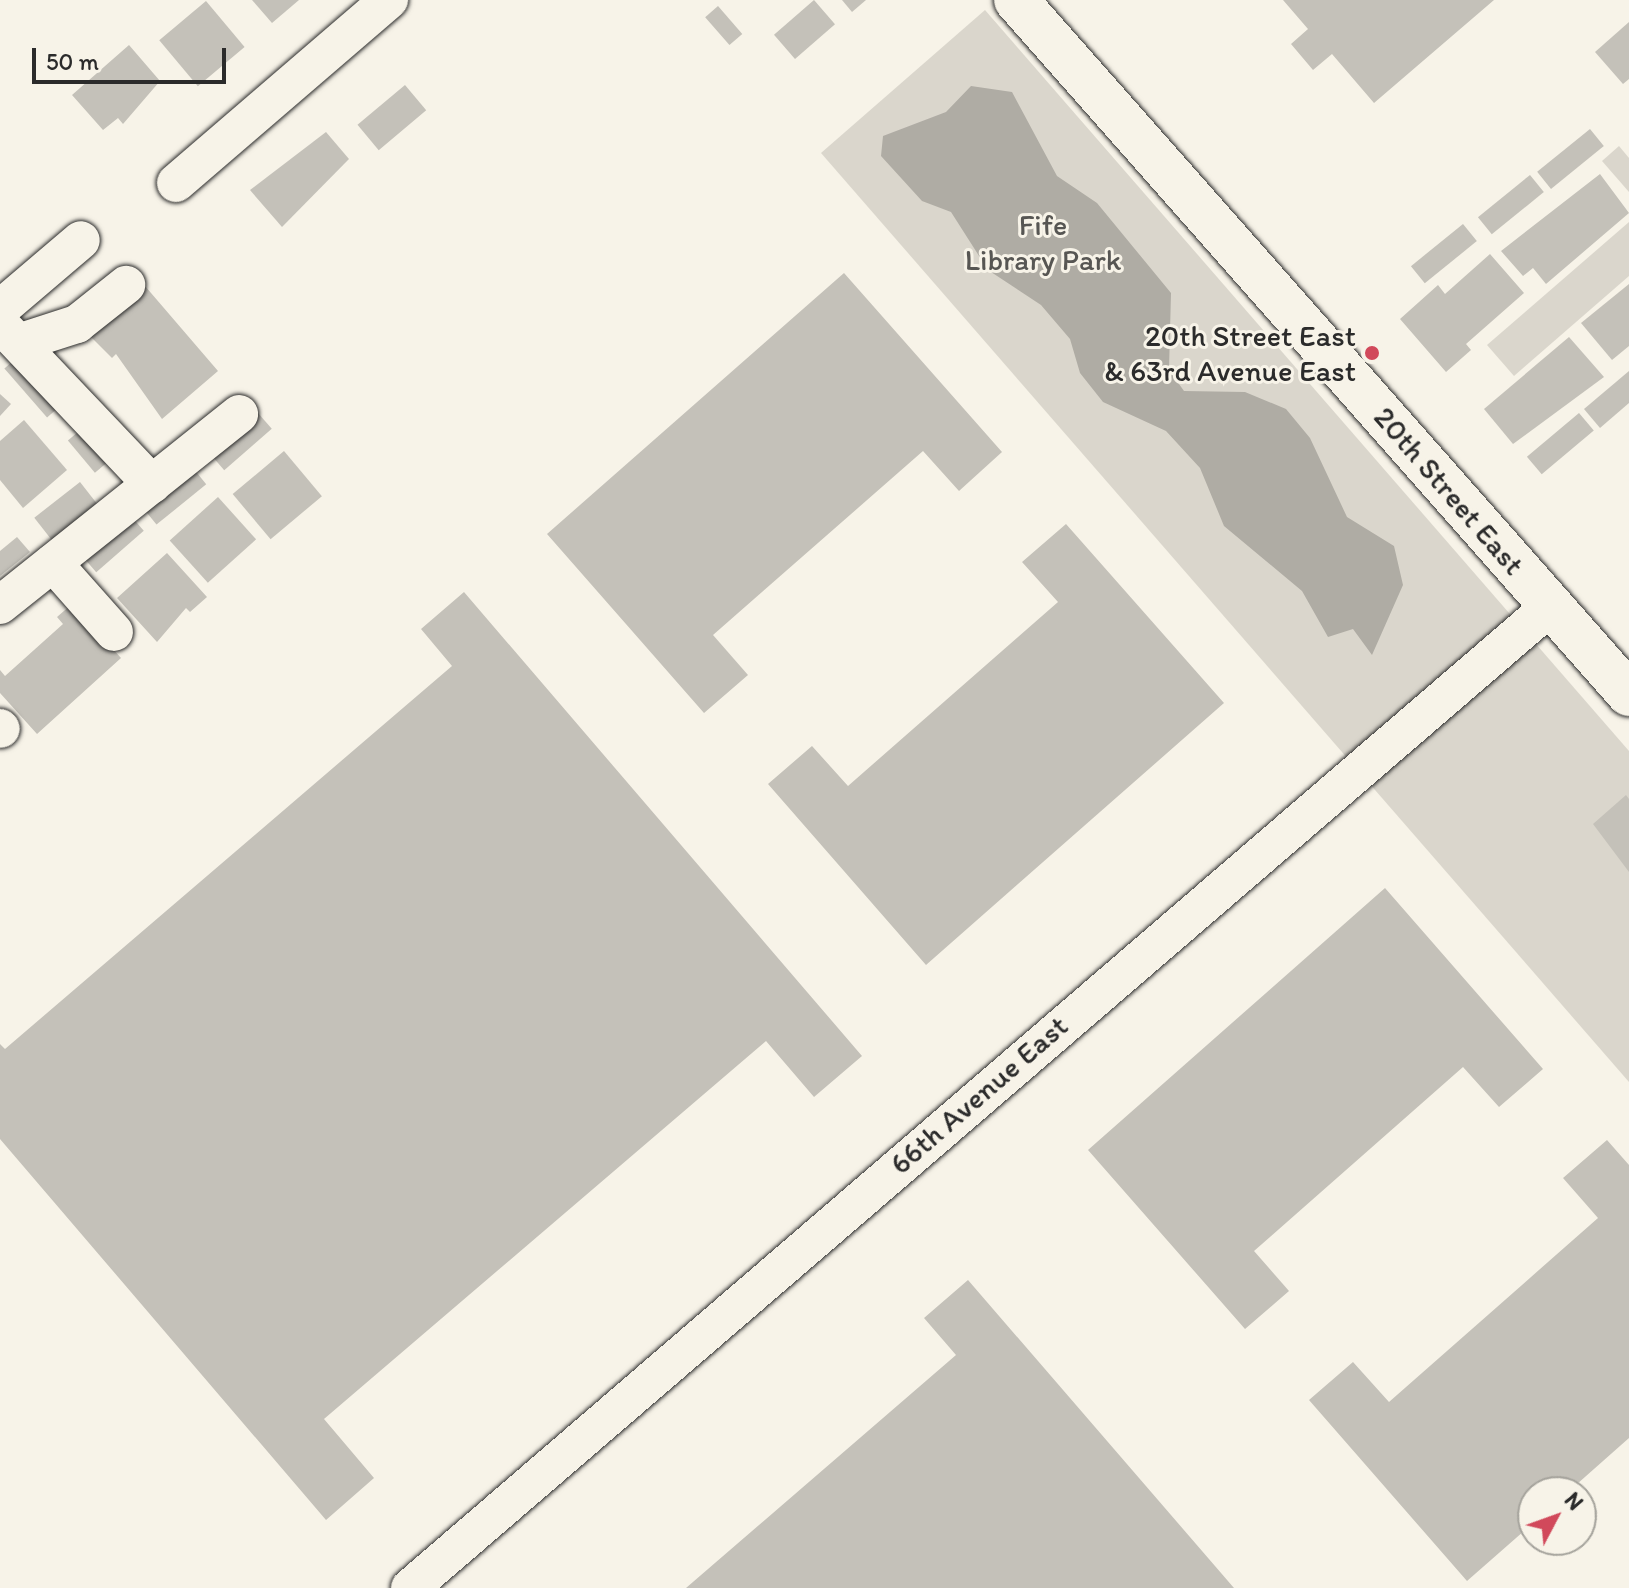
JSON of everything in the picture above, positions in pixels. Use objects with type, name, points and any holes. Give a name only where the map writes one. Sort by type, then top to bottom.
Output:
[{"type":"main road","name":"20th Street East","points":[[1016,0],[1629,694]]},
{"type":"street","points":[[176,183],[389,0]]},
{"type":"street","points":[[0,309],[81,240]]},
{"type":"street","points":[[10,333],[77,324],[126,285]]},
{"type":"street","points":[[10,333],[152,484]]},
{"type":"street","points":[[0,605],[239,414]]},
{"type":"street","points":[[53,563],[114,632]]},
{"type":"street","name":"66th Avenue East","points":[[410,1588],[1551,606]]},
{"type":"green space","name":"Fife Library Park","points":[[985,10],[1629,751],[1629,1082],[821,153]]},
{"type":"green space","points":[[1619,146],[1629,158],[1629,192],[1602,161]]},
{"type":"green space","points":[[1629,222],[1629,276],[1514,376],[1487,345]]},
{"type":"shaded area","points":[[971,86],[1012,92],[1057,176],[1097,203],[1171,293],[1169,370],[1184,391],[1245,392],[1286,409],[1310,438],[1347,517],[1394,546],[1403,585],[1372,655],[1353,629],[1328,637],[1302,591],[1224,526],[1200,468],[1166,431],[1103,402],[1080,373],[1070,339],[1041,305],[988,270],[951,212],[922,201],[881,156],[883,136],[946,112]]},
{"type":"building","points":[[252,0],[299,0],[272,23]]},
{"type":"building","points":[[814,0],[835,24],[795,59],[774,35]]},
{"type":"building","points":[[842,0],[866,0],[852,12]]},
{"type":"building","points":[[1283,0],[1494,0],[1374,103],[1332,54],[1313,70],[1291,44],[1308,29]]},
{"type":"building","points":[[206,1],[245,47],[198,86],[159,40]]},
{"type":"building","points":[[718,6],[742,34],[729,45],[705,17]]},
{"type":"building","points":[[1629,22],[1629,79],[1623,84],[1595,52]]},
{"type":"building","points":[[129,45],[160,81],[123,124],[118,118],[103,130],[72,95]]},
{"type":"building","points":[[405,85],[426,110],[379,150],[358,125]]},
{"type":"building","points":[[1590,129],[1604,146],[1551,189],[1537,172]]},
{"type":"building","points":[[326,132],[349,159],[282,227],[250,190]]},
{"type":"building","points":[[1600,174],[1629,213],[1546,284],[1533,268],[1523,276],[1501,251]]},
{"type":"building","points":[[1530,175],[1544,192],[1492,234],[1478,217]]},
{"type":"building","points":[[1463,224],[1477,241],[1425,283],[1411,266]]},
{"type":"building","points":[[1490,254],[1524,293],[1466,344],[1471,350],[1446,372],[1400,319],[1438,285],[1445,294]]},
{"type":"building","points":[[844,273],[1002,452],[959,491],[923,451],[713,635],[748,675],[704,713],[547,534]]},
{"type":"building","points":[[1629,284],[1629,346],[1612,360],[1581,323]]},
{"type":"building","points":[[145,286],[218,371],[162,419],[116,354],[112,358],[88,334]]},
{"type":"building","points":[[1569,337],[1604,377],[1513,444],[1484,409]]},
{"type":"building","points":[[21,354],[64,403],[47,417],[4,368]]},
{"type":"building","points":[[1629,371],[1629,403],[1600,428],[1584,409]]},
{"type":"building","points":[[0,394],[11,404],[0,416]]},
{"type":"building","points":[[258,413],[272,429],[224,470],[210,454]]},
{"type":"building","points":[[1579,413],[1594,431],[1542,474],[1527,457]]},
{"type":"building","points":[[24,420],[67,470],[23,508],[0,480],[0,441]]},
{"type":"building","points":[[84,427],[111,459],[95,473],[68,440]]},
{"type":"building","points":[[284,451],[322,496],[271,539],[233,494]]},
{"type":"building","points":[[193,468],[206,484],[156,525],[143,508]]},
{"type":"building","points":[[80,482],[97,504],[52,540],[34,518]]},
{"type":"building","points":[[218,497],[256,539],[208,583],[170,540]]},
{"type":"building","points":[[130,515],[144,531],[96,572],[82,556]]},
{"type":"building","points":[[1066,524],[1224,703],[926,965],[768,784],[812,746],[848,786],[1058,602],[1022,562]]},
{"type":"building","points":[[17,537],[30,552],[0,576],[0,551]]},
{"type":"building","points":[[167,553],[207,597],[190,612],[186,608],[157,642],[117,598]]},
{"type":"building","points":[[464,592],[862,1056],[814,1097],[766,1041],[324,1419],[374,1478],[326,1520],[0,1139],[0,1044],[5,1049],[452,666],[421,629]]},
{"type":"building","points":[[72,604],[121,658],[37,734],[0,693],[0,670],[5,676],[63,624],[57,617]]},
{"type":"building","points":[[1626,795],[1629,799],[1629,872],[1593,824]]},
{"type":"building","points":[[1385,888],[1543,1069],[1499,1107],[1463,1067],[1254,1251],[1289,1291],[1245,1329],[1088,1150]]},
{"type":"building","points":[[1607,1140],[1629,1165],[1629,1438],[1586,1476],[1517,1476],[1517,1537],[1467,1581],[1309,1400],[1353,1362],[1389,1402],[1598,1218],[1563,1178]]},
{"type":"building","points":[[968,1280],[1234,1588],[686,1588],[956,1355],[924,1318]]},
{"type":"place","name":"20th Street East & 63rd Avenue East","points":[[1372,353]]}]
